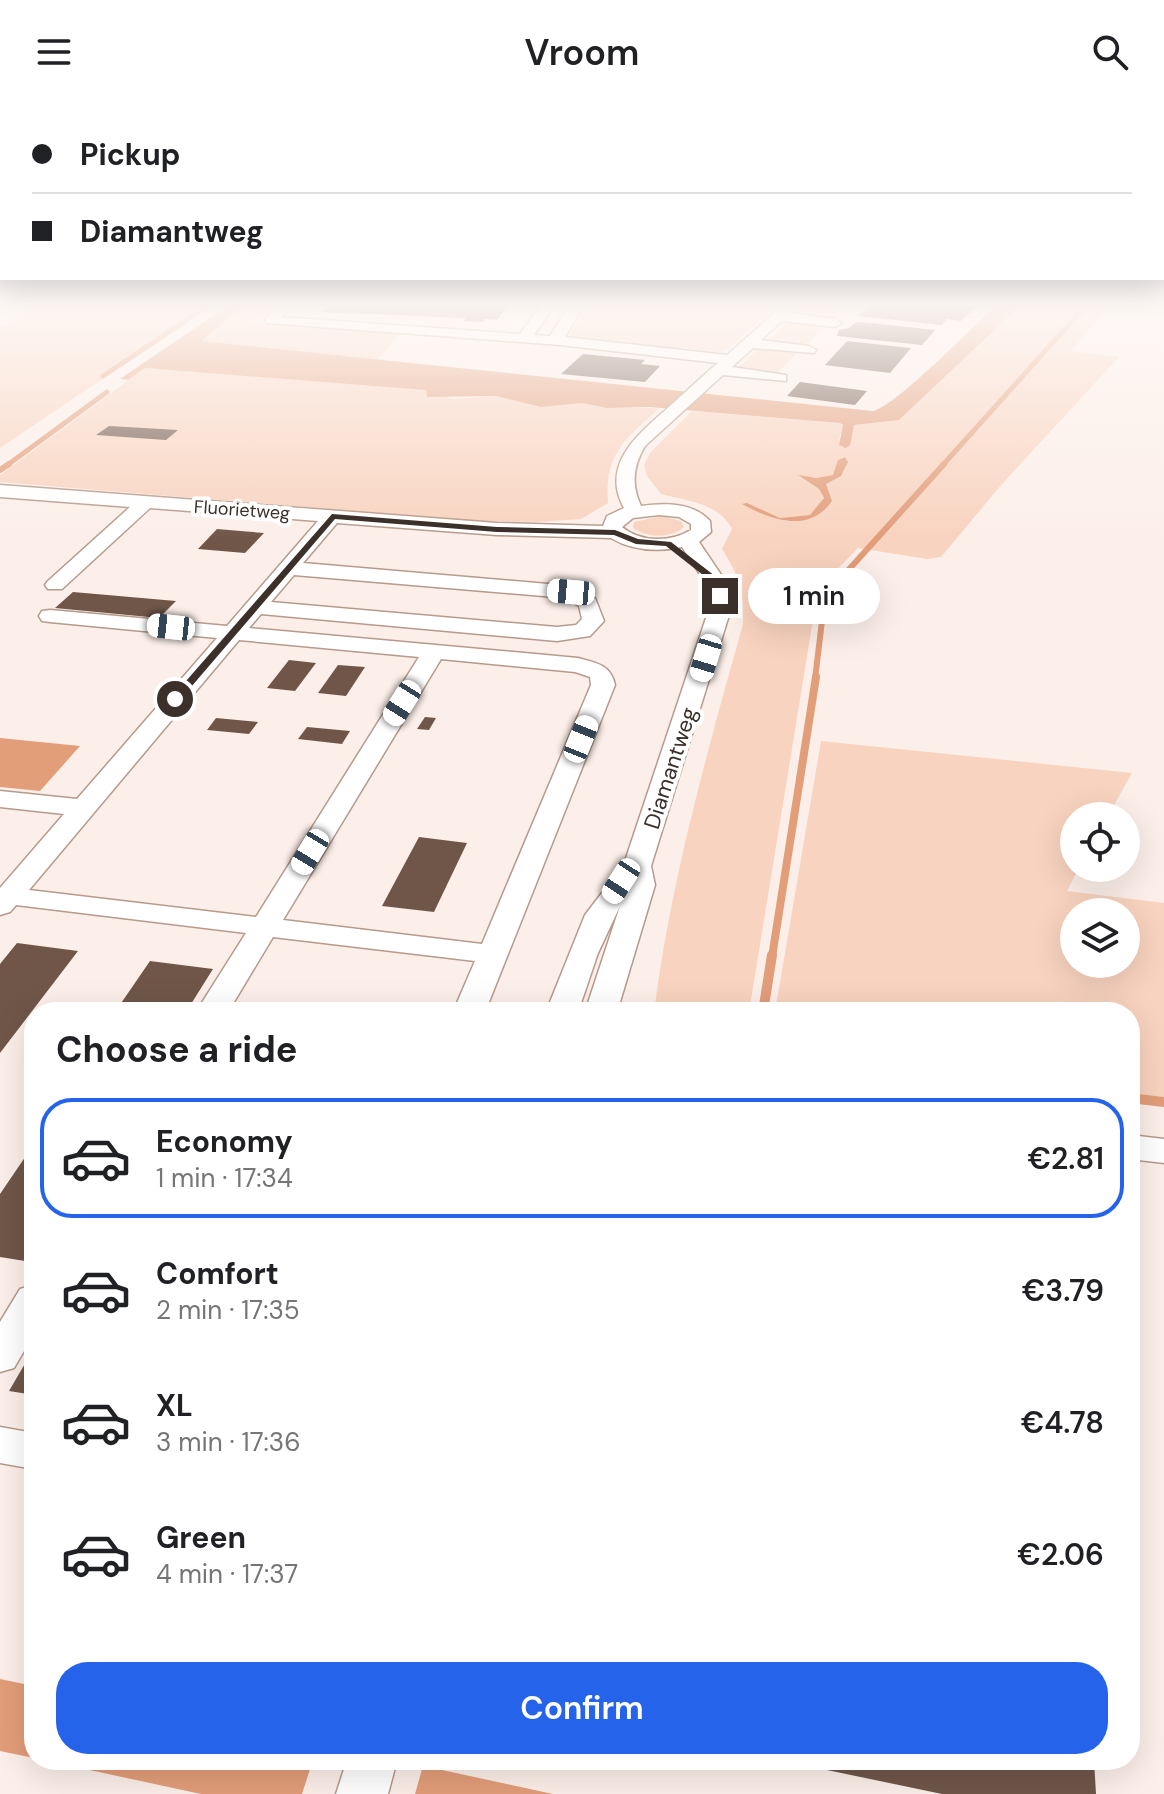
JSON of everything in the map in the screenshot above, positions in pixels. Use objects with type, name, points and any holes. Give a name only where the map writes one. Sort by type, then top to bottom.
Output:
[{"type":"street","points":[[635,511],[624,494],[626,465],[633,451],[706,381]]},
{"type":"street","points":[[625,481],[659,509]]},
{"type":"street","name":"Fluorietweg","points":[[2,490],[528,530],[614,528],[636,541],[677,542]]},
{"type":"street","points":[[55,585],[146,502]]},
{"type":"street","points":[[614,528],[617,517],[635,511],[659,509],[684,512],[700,521],[701,532],[677,542]]},
{"type":"street","points":[[5,901],[332,517]]},
{"type":"street","name":"Diamantweg","points":[[565,1002],[588,937],[621,881],[637,866],[716,622],[720,596],[712,578],[677,542]]},
{"type":"street","points":[[254,607],[557,634],[582,631],[593,621],[593,608],[586,598],[571,592],[289,568]]},
{"type":"street","points":[[50,616],[578,665],[601,673],[603,685],[473,1002]]},
{"type":"street","points":[[218,1002],[433,653]]},
{"type":"street","points":[[0,799],[83,808]]},
{"type":"street","name":"Diamantweg","points":[[604,1002],[641,885],[637,866]]},
{"type":"street","points":[[5,901],[493,954]]},
{"type":"street","points":[[1140,1148],[1164,1151]]},
{"type":"street","points":[[0,1356],[24,1316]]},
{"type":"street","points":[[0,1445],[24,1449]]},
{"type":"street","points":[[362,1794],[369,1770]]},
{"type":"shaded area","points":[[0,381],[99,381],[0,448]]},
{"type":"shaded area","points":[[128,381],[321,381],[427,390],[452,399],[496,396],[541,407],[582,403],[607,408],[660,408],[620,448],[610,471],[608,503],[581,519],[476,521],[0,482],[0,475]]},
{"type":"shaded area","points":[[309,381],[584,381],[873,411],[916,381],[940,381],[899,420],[854,425],[850,445],[846,448],[839,445],[843,425],[840,423],[649,407],[607,408],[582,403],[541,407],[496,396],[427,397],[426,390]]},
{"type":"shaded area","points":[[940,381],[1097,381],[1002,484],[941,557],[927,559],[858,548],[818,589],[751,1002],[655,1002],[680,865],[743,624],[743,612],[740,584],[722,549],[732,529],[726,520],[701,504],[661,494],[647,476],[644,465],[650,453],[692,411],[840,423],[843,425],[839,440],[848,447],[854,425],[899,420]],"holes":[[[842,457],[847,459],[844,472],[826,484],[832,502],[811,517],[780,520],[747,503],[780,518],[810,515],[824,499],[819,489],[799,476],[816,478],[833,475]]]},
{"type":"shaded area","points":[[845,457],[848,462],[841,476],[826,484],[832,501],[812,518],[801,521],[777,519],[742,504],[747,503],[780,518],[810,515],[824,498],[819,489],[798,475],[816,478],[833,475],[838,460]]},
{"type":"shaded area","points":[[662,516],[681,521],[684,527],[672,534],[659,536],[633,528],[634,522]]},
{"type":"shaded area","points":[[0,738],[80,746],[40,791],[0,787]]},
{"type":"shaded area","points":[[821,741],[1132,773],[1116,802],[1060,802],[1060,882],[1072,882],[1067,891],[1124,898],[1060,898],[1060,978],[1140,978],[1140,900],[1164,903],[1164,1097],[1140,1094],[1140,1002],[777,1002]]},
{"type":"shaded area","points":[[0,1679],[24,1684],[24,1756],[0,1751]]},
{"type":"shaded area","points":[[89,1770],[442,1770],[553,1794],[201,1794]]},
{"type":"pier","points":[[310,1770],[422,1770],[415,1794],[302,1794]]},
{"type":"building","points":[[800,382],[867,391],[855,405],[787,396]]},
{"type":"building","points":[[109,426],[178,430],[166,440],[96,435]]},
{"type":"building","points":[[217,529],[264,533],[245,553],[198,549]]},
{"type":"building","points":[[73,592],[176,601],[159,618],[55,608]]},
{"type":"building","points":[[289,660],[316,663],[295,691],[267,688]]},
{"type":"building","points":[[338,665],[365,667],[346,696],[318,693]]},
{"type":"building","points":[[425,717],[436,718],[429,730],[417,729]]},
{"type":"building","points":[[216,718],[258,722],[249,734],[207,730]]},
{"type":"building","points":[[307,727],[350,731],[342,744],[298,739]]},
{"type":"building","points":[[419,837],[467,843],[434,912],[382,906]]},
{"type":"building","points":[[17,943],[78,951],[39,1002],[24,1002],[24,1022],[0,1053],[0,964]]},
{"type":"building","points":[[150,961],[213,969],[192,1002],[122,1002]]},
{"type":"building","points":[[24,1159],[24,1261],[0,1257],[0,1194]]},
{"type":"building","points":[[24,1365],[24,1393],[9,1391]]},
{"type":"building","points":[[827,1770],[1095,1770],[1096,1794],[942,1794]]},
{"type":"waterway","points":[[942,466],[1018,381]]},
{"type":"waterway","points":[[6,466],[107,392]]},
{"type":"waterway","points":[[815,679],[825,596],[944,464]]},
{"type":"waterway","points":[[0,470],[6,466]]},
{"type":"waterway","points":[[772,957],[816,677]]},
{"type":"waterway","points":[[765,1002],[772,955]]},
{"type":"waterway","points":[[1140,1099],[1164,1102]]},
{"type":"route","points":[[175,699],[332,517],[497,529],[615,532],[636,541],[668,543],[712,578],[720,596]]}]
